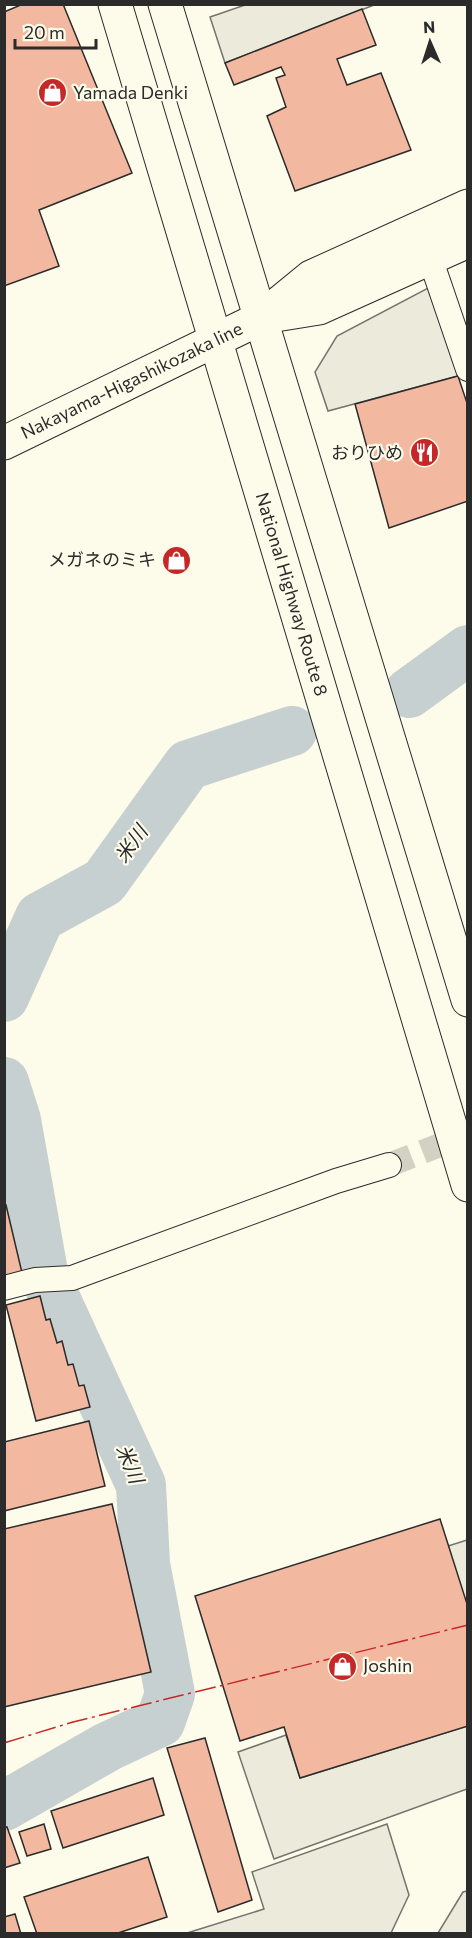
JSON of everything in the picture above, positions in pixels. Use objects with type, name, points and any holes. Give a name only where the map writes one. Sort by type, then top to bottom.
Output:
[{"type":"main road","name":"National Highway Route 8","points":[[115,4],[468,1185]]},
{"type":"main road","points":[[165,4],[468,1000]]},
{"type":"main road","name":"Nakayama-Higashikozaka line","points":[[4,443],[261,318],[311,278],[468,206]]},
{"type":"main road","name":"Nakayama-Higashikozaka line","points":[[261,318],[319,308],[468,241]]},
{"type":"street","points":[[419,227],[468,369]]},
{"type":"street","points":[[4,1288],[44,1280],[72,1278],[336,1181],[389,1165]]},
{"type":"shaded area","points":[[245,5],[374,5],[225,63],[210,17]]},
{"type":"shaded area","points":[[430,287],[458,376],[328,411],[315,372],[337,336]]},
{"type":"shaded area","points":[[467,1540],[467,1607],[448,1546]]},
{"type":"shaded area","points":[[467,1726],[467,1789],[274,1859],[238,1752],[286,1735],[300,1778]]},
{"type":"shaded area","points":[[387,1824],[409,1895],[391,1933],[187,1933],[264,1909],[252,1872]]},
{"type":"shaded area","points":[[467,1891],[467,1933],[438,1933],[463,1892]]},
{"type":"building","name":"Yamada Denki","points":[[23,4],[63,4],[132,173],[39,210],[59,266],[4,286],[4,12]]},
{"type":"building","points":[[362,9],[376,45],[337,59],[347,85],[381,73],[411,150],[295,191],[267,116],[286,107],[276,78],[285,75],[281,67],[234,85],[225,63]]},
{"type":"building","points":[[458,376],[468,406],[468,501],[389,528],[355,404]]},
{"type":"building","points":[[6,1205],[23,1277],[4,1281],[4,1206]]},
{"type":"building","points":[[40,1296],[46,1320],[50,1319],[57,1343],[62,1341],[68,1365],[73,1364],[79,1386],[84,1385],[90,1407],[36,1421],[6,1305]]},
{"type":"building","points":[[89,1421],[105,1486],[4,1511],[4,1442]]},
{"type":"building","points":[[112,1504],[151,1672],[4,1707],[4,1529]]},
{"type":"building","name":"Joshin","points":[[440,1519],[468,1607],[468,1726],[300,1778],[284,1727],[240,1741],[195,1596]]},
{"type":"building","points":[[205,1738],[252,1900],[218,1912],[167,1748]]},
{"type":"building","points":[[153,1778],[164,1815],[63,1848],[51,1811]]},
{"type":"building","points":[[44,1824],[51,1849],[27,1856],[19,1832]]},
{"type":"building","points":[[7,1827],[20,1863],[4,1868],[4,1828]]},
{"type":"building","points":[[148,1857],[167,1917],[115,1934],[37,1934],[24,1897]]},
{"type":"building","points":[[15,1914],[21,1934],[4,1934],[4,1917]]},
{"type":"waterway","points":[[409,693],[468,650]]},
{"type":"waterway","name":"米川","points":[[4,997],[40,917],[104,882],[188,765],[292,731]]},
{"type":"waterway","name":"米川","points":[[4,1082],[16,1120],[43,1272],[141,1485],[145,1564],[170,1694],[160,1722],[107,1747],[4,1806]]},
{"type":"tunnel","points":[[389,1165],[468,1134]]},
{"type":"power","points":[[4,1743],[73,1722],[468,1625]]},
{"type":"place","name":"Yamada Denki","points":[[52,93]]},
{"type":"place","name":"おりひめ","points":[[424,453]]},
{"type":"place","name":"メガネのミキ","points":[[177,560]]},
{"type":"place","name":"Joshin","points":[[342,1666]]}]
